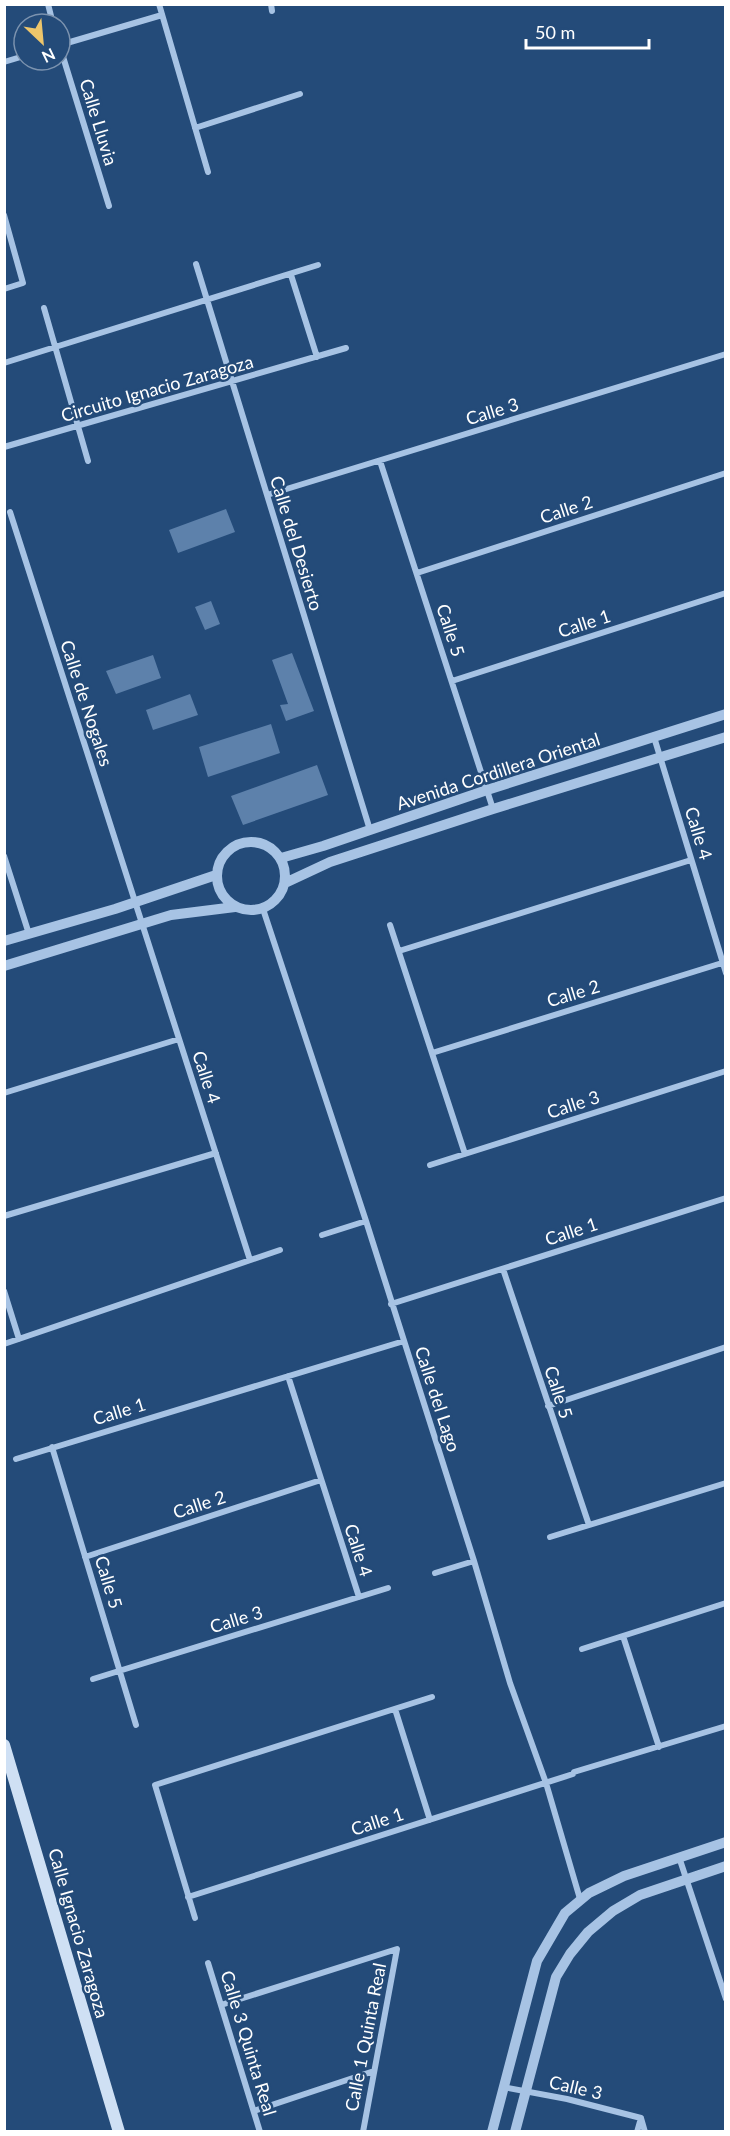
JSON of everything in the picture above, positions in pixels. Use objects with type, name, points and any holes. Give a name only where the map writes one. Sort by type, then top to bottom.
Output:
[{"type":"main road","name":"Calle Ignacio Zaragoza","points":[[4,1745],[119,2132]]},
{"type":"street","points":[[159,4],[208,172]]},
{"type":"street","points":[[72,42],[162,15]]},
{"type":"street","name":"Calle Lluvia","points":[[68,72],[109,206]]},
{"type":"street","points":[[195,128],[300,94]]},
{"type":"street","points":[[4,215],[23,283],[4,289]]},
{"type":"street","name":"Calle del Desierto","points":[[196,264],[370,830]]},
{"type":"street","points":[[4,363],[318,265]]},
{"type":"street","points":[[291,275],[317,357]]},
{"type":"street","points":[[44,308],[88,461]]},
{"type":"street","name":"Circuito Ignacio Zaragoza","points":[[4,447],[346,348]]},
{"type":"street","name":"Calle 3","points":[[267,495],[726,354]]},
{"type":"street","name":"Calle 5","points":[[380,461],[493,809]]},
{"type":"street","name":"Calle 2","points":[[417,573],[726,473]]},
{"type":"street","name":"Calle de Nogales","points":[[10,513],[135,903]]},
{"type":"street","name":"Calle 1","points":[[452,681],[726,593]]},
{"type":"street","name":"Avenida Cordillera Oriental","points":[[281,858],[726,714]]},
{"type":"street","name":"Calle 4","points":[[654,737],[726,973]]},
{"type":"street","name":"Avenida Cordillera Oriental","points":[[285,883],[330,862],[726,737]]},
{"type":"street","points":[[4,966],[171,915],[235,907],[247,910],[263,909],[280,895],[285,883],[285,870],[281,858],[273,849],[261,843],[242,843],[236,844],[226,852],[219,863],[216,875],[218,888],[225,899],[235,907]]},
{"type":"street","points":[[4,856],[29,934]]},
{"type":"street","points":[[399,951],[691,860]]},
{"type":"street","points":[[4,941],[135,903],[216,875]]},
{"type":"street","name":"Calle 4","points":[[135,903],[250,1260]]},
{"type":"street","name":"Calle del Lago","points":[[263,909],[366,1221],[474,1561],[510,1683],[546,1783],[580,1899]]},
{"type":"street","points":[[390,925],[465,1154]]},
{"type":"street","name":"Calle 2","points":[[432,1053],[722,963]]},
{"type":"street","points":[[4,1093],[179,1039]]},
{"type":"street","name":"Calle 3","points":[[430,1165],[726,1071]]},
{"type":"street","points":[[4,1216],[216,1153]]},
{"type":"street","name":"Calle 1","points":[[391,1304],[726,1198]]},
{"type":"street","points":[[322,1235],[366,1221]]},
{"type":"street","points":[[4,1344],[280,1250]]},
{"type":"street","name":"Calle 5","points":[[503,1269],[589,1525]]},
{"type":"street","points":[[4,1291],[19,1339]]},
{"type":"street","name":"Calle 1","points":[[16,1458],[404,1341]]},
{"type":"street","points":[[548,1406],[726,1347]]},
{"type":"street","name":"Calle 4","points":[[288,1376],[358,1597]]},
{"type":"street","name":"Calle 5","points":[[52,1448],[136,1725]]},
{"type":"street","name":"Calle 2","points":[[85,1557],[321,1480]]},
{"type":"street","points":[[550,1537],[726,1483]]},
{"type":"street","points":[[435,1573],[474,1561]]},
{"type":"street","name":"Calle 3","points":[[93,1679],[388,1588]]},
{"type":"street","points":[[582,1649],[726,1603]]},
{"type":"street","points":[[623,1636],[659,1747]]},
{"type":"street","points":[[195,1918],[155,1785],[432,1697]]},
{"type":"street","points":[[395,1709],[430,1820]]},
{"type":"street","name":"Calle 1","points":[[188,1897],[546,1783],[574,1772],[726,1726]]},
{"type":"street","points":[[492,2132],[537,1961],[565,1913],[580,1899],[624,1876],[726,1842]]},
{"type":"street","points":[[679,1857],[726,1999]]},
{"type":"street","points":[[515,2132],[556,1977],[570,1954],[588,1932],[613,1911],[640,1895],[726,1866]]},
{"type":"street","name":"Calle 1 Quinta Real","points":[[221,2005],[397,1949],[363,2132]]},
{"type":"street","name":"Calle 3 Quinta Real","points":[[208,1963],[260,2132]]},
{"type":"street","points":[[254,2111],[374,2071]]},
{"type":"street","name":"Calle 3","points":[[503,2087],[567,2099],[641,2118]]},
{"type":"street","points":[[637,2132],[641,2118]]},
{"type":"street","points":[[641,2118],[645,2132]]},
{"type":"building","points":[[226,509],[235,532],[178,553],[169,530]]},
{"type":"building","points":[[211,601],[220,624],[205,630],[195,607]]},
{"type":"building","points":[[292,653],[314,711],[286,721],[280,705],[288,704],[272,660]]},
{"type":"building","points":[[153,655],[161,678],[116,694],[106,671]]},
{"type":"building","points":[[190,694],[198,715],[153,730],[146,710]]},
{"type":"building","points":[[271,724],[280,753],[208,777],[199,747]]},
{"type":"building","points":[[317,765],[328,795],[243,825],[231,796]]}]
